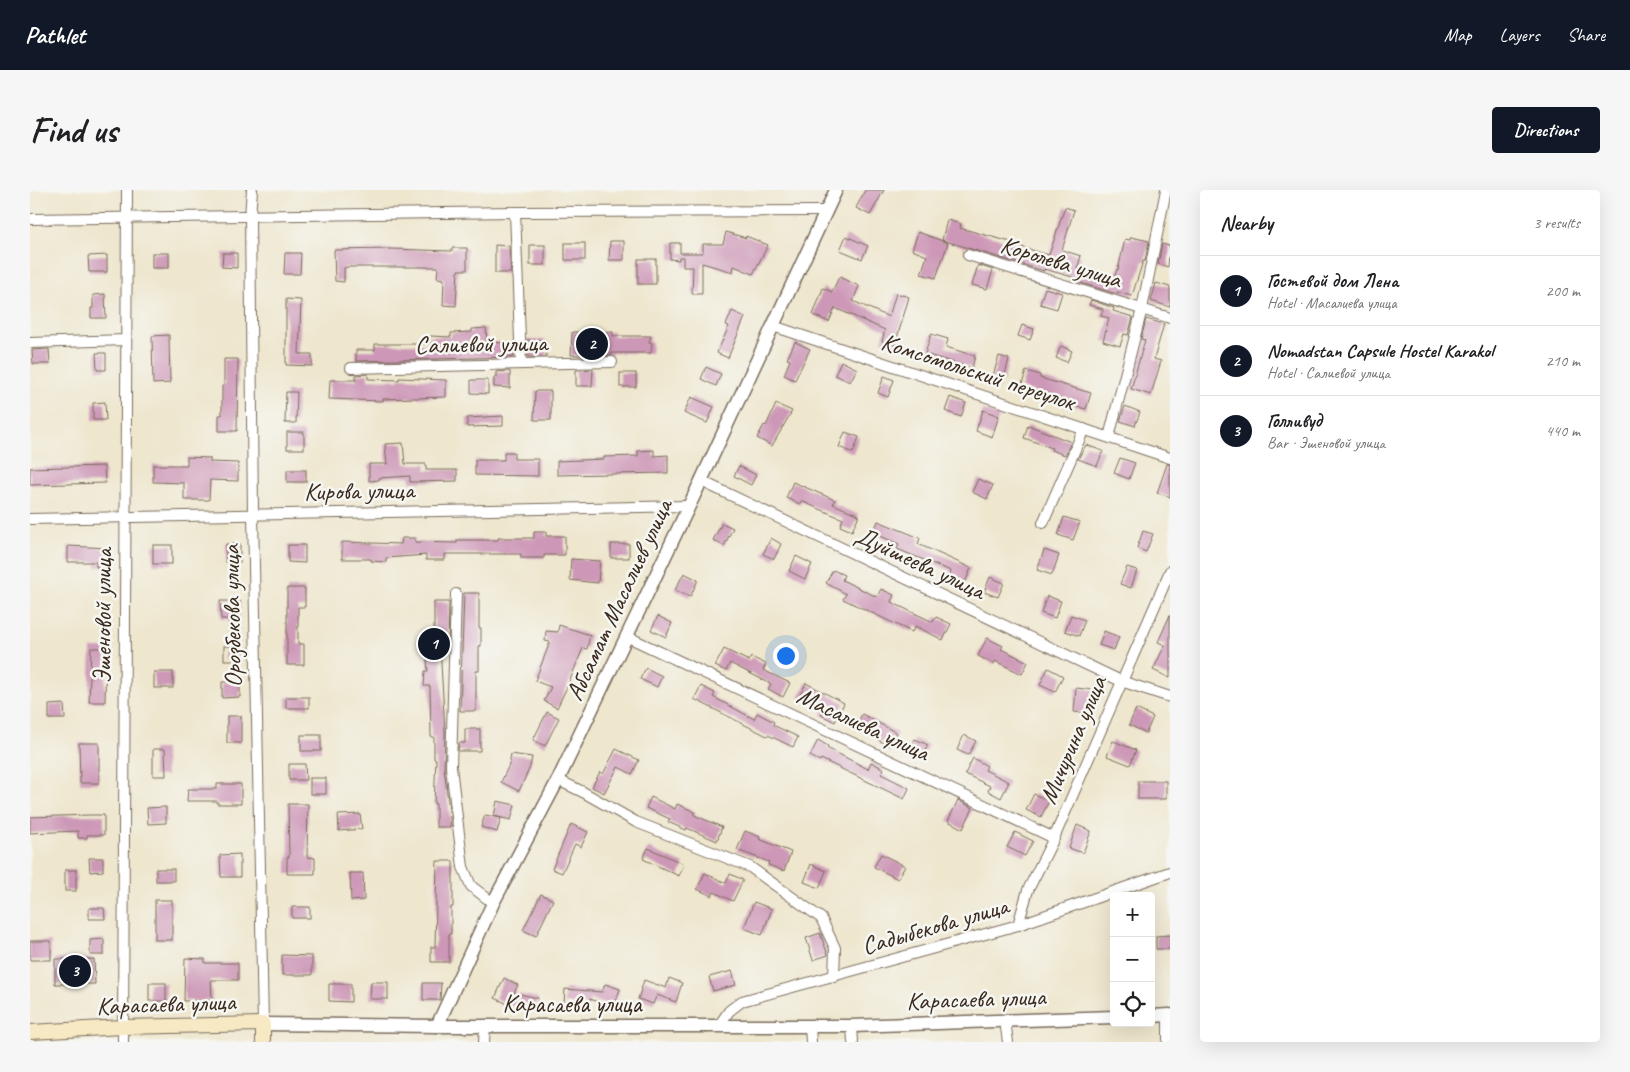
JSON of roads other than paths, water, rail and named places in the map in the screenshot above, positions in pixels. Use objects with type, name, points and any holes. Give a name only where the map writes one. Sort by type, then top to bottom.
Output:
[{"type":"main road","name":"Карасаева улица","points":[[30,1032],[123,1027],[263,1024]]},
{"type":"main road","name":"Орозбекова улица","points":[[263,1024],[263,1042]]},
{"type":"street","name":"Эшеновой улица","points":[[123,1042],[127,190]]},
{"type":"street","name":"Орозбекова улица","points":[[252,190],[250,216],[253,514],[263,1024]]},
{"type":"street","name":"Абсамат Масалиев улица","points":[[437,1026],[493,903],[558,780],[701,481],[836,190]]},
{"type":"street","name":"Королева улица","points":[[1109,437],[1142,309],[1166,190]]},
{"type":"street","points":[[30,219],[515,212],[826,211]]},
{"type":"street","points":[[515,212],[521,364]]},
{"type":"street","name":"Королева улица","points":[[968,255],[1170,318]]},
{"type":"street","name":"Комсомольский переулок","points":[[773,326],[1170,458]]},
{"type":"street","points":[[30,343],[126,340]]},
{"type":"street","name":"Салиевой улица","points":[[351,368],[612,362]]},
{"type":"street","points":[[1042,523],[1084,429]]},
{"type":"street","name":"Дуйшеева улица","points":[[701,481],[1122,682],[1170,698]]},
{"type":"street","name":"Кирова улица","points":[[30,519],[688,506]]},
{"type":"street","name":"Мичурина улица","points":[[1018,925],[1028,890],[1054,838],[1170,571]]},
{"type":"street","points":[[456,594],[451,767],[453,786],[463,867],[471,886],[493,903]]},
{"type":"street","name":"Масалиева улица","points":[[626,636],[1054,838]]},
{"type":"street","points":[[558,780],[636,822],[750,867],[821,918],[835,948],[834,977]]},
{"type":"street","name":"Садыбекова улица","points":[[718,1026],[729,1011],[742,1001],[1018,925],[1170,872]]},
{"type":"street","points":[[1155,1016],[1169,1016],[1168,1042]]},
{"type":"street","name":"Карасаева улица","points":[[263,1024],[852,1026],[1110,1017]]},
{"type":"street","points":[[1005,1021],[1008,1042]]},
{"type":"street","points":[[484,1042],[485,1026]]},
{"type":"street","points":[[810,1026],[811,1042]]},
{"type":"street","points":[[852,1026],[853,1042]]},
{"type":"place","name":"Nomadstan Capsule Hostel Karakol","points":[[592,344]]},
{"type":"place","name":"Гостевой дом Лена","points":[[434,644]]},
{"type":"place","name":"Голливуд","points":[[75,971]]}]
